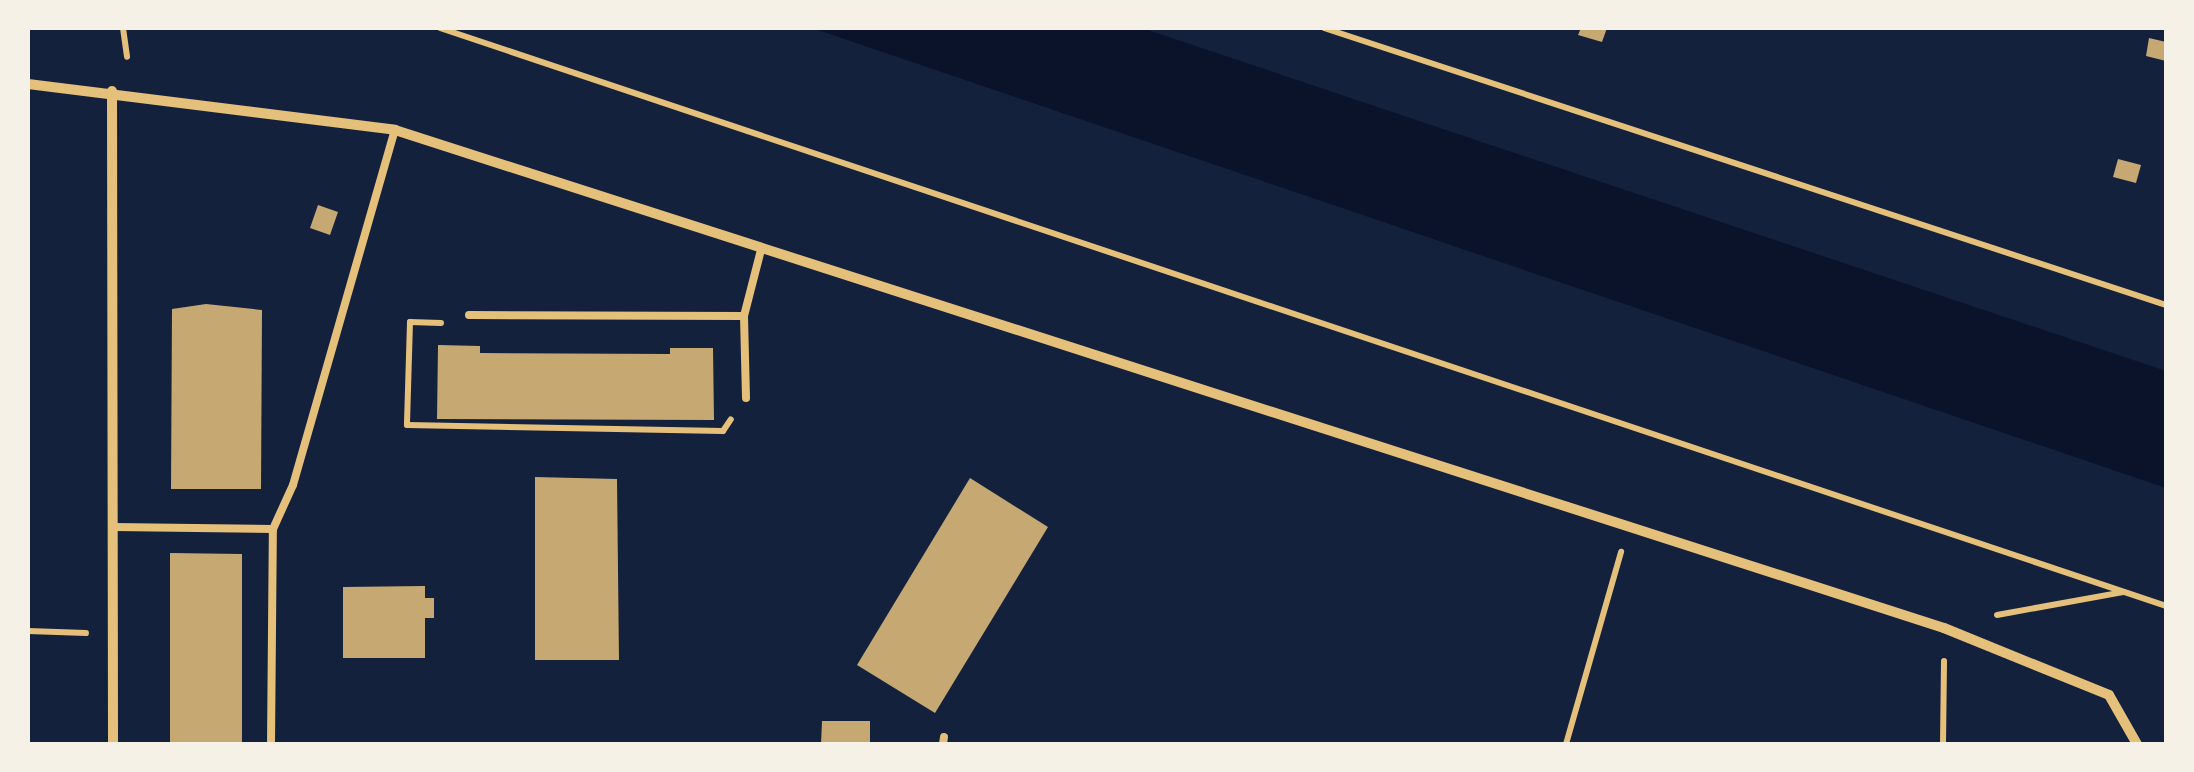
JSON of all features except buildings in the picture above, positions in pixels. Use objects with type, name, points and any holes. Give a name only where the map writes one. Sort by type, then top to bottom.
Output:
[{"type":"street","points":[[28,84],[112,91],[395,130],[1944,628],[2109,695],[2137,744]]},
{"type":"street","points":[[112,91],[113,744]]},
{"type":"lane","points":[[271,744],[273,529],[293,485],[395,130]]},
{"type":"lane","points":[[746,398],[744,316],[761,250]]},
{"type":"lane","points":[[469,315],[744,316]]},
{"type":"lane","points":[[113,527],[273,529]]},
{"type":"path","points":[[123,28],[127,58]]},
{"type":"path","points":[[440,28],[2166,606]]},
{"type":"path","points":[[1324,28],[2166,305]]},
{"type":"path","points":[[410,322],[408,425],[723,430],[746,398]]},
{"type":"path","points":[[1566,744],[1628,526]]},
{"type":"path","points":[[1943,744],[1944,628],[2124,592]]},
{"type":"path","points":[[28,631],[113,634]]},
{"type":"water","points":[[812,28],[1142,28],[2166,371],[2166,488]]}]
